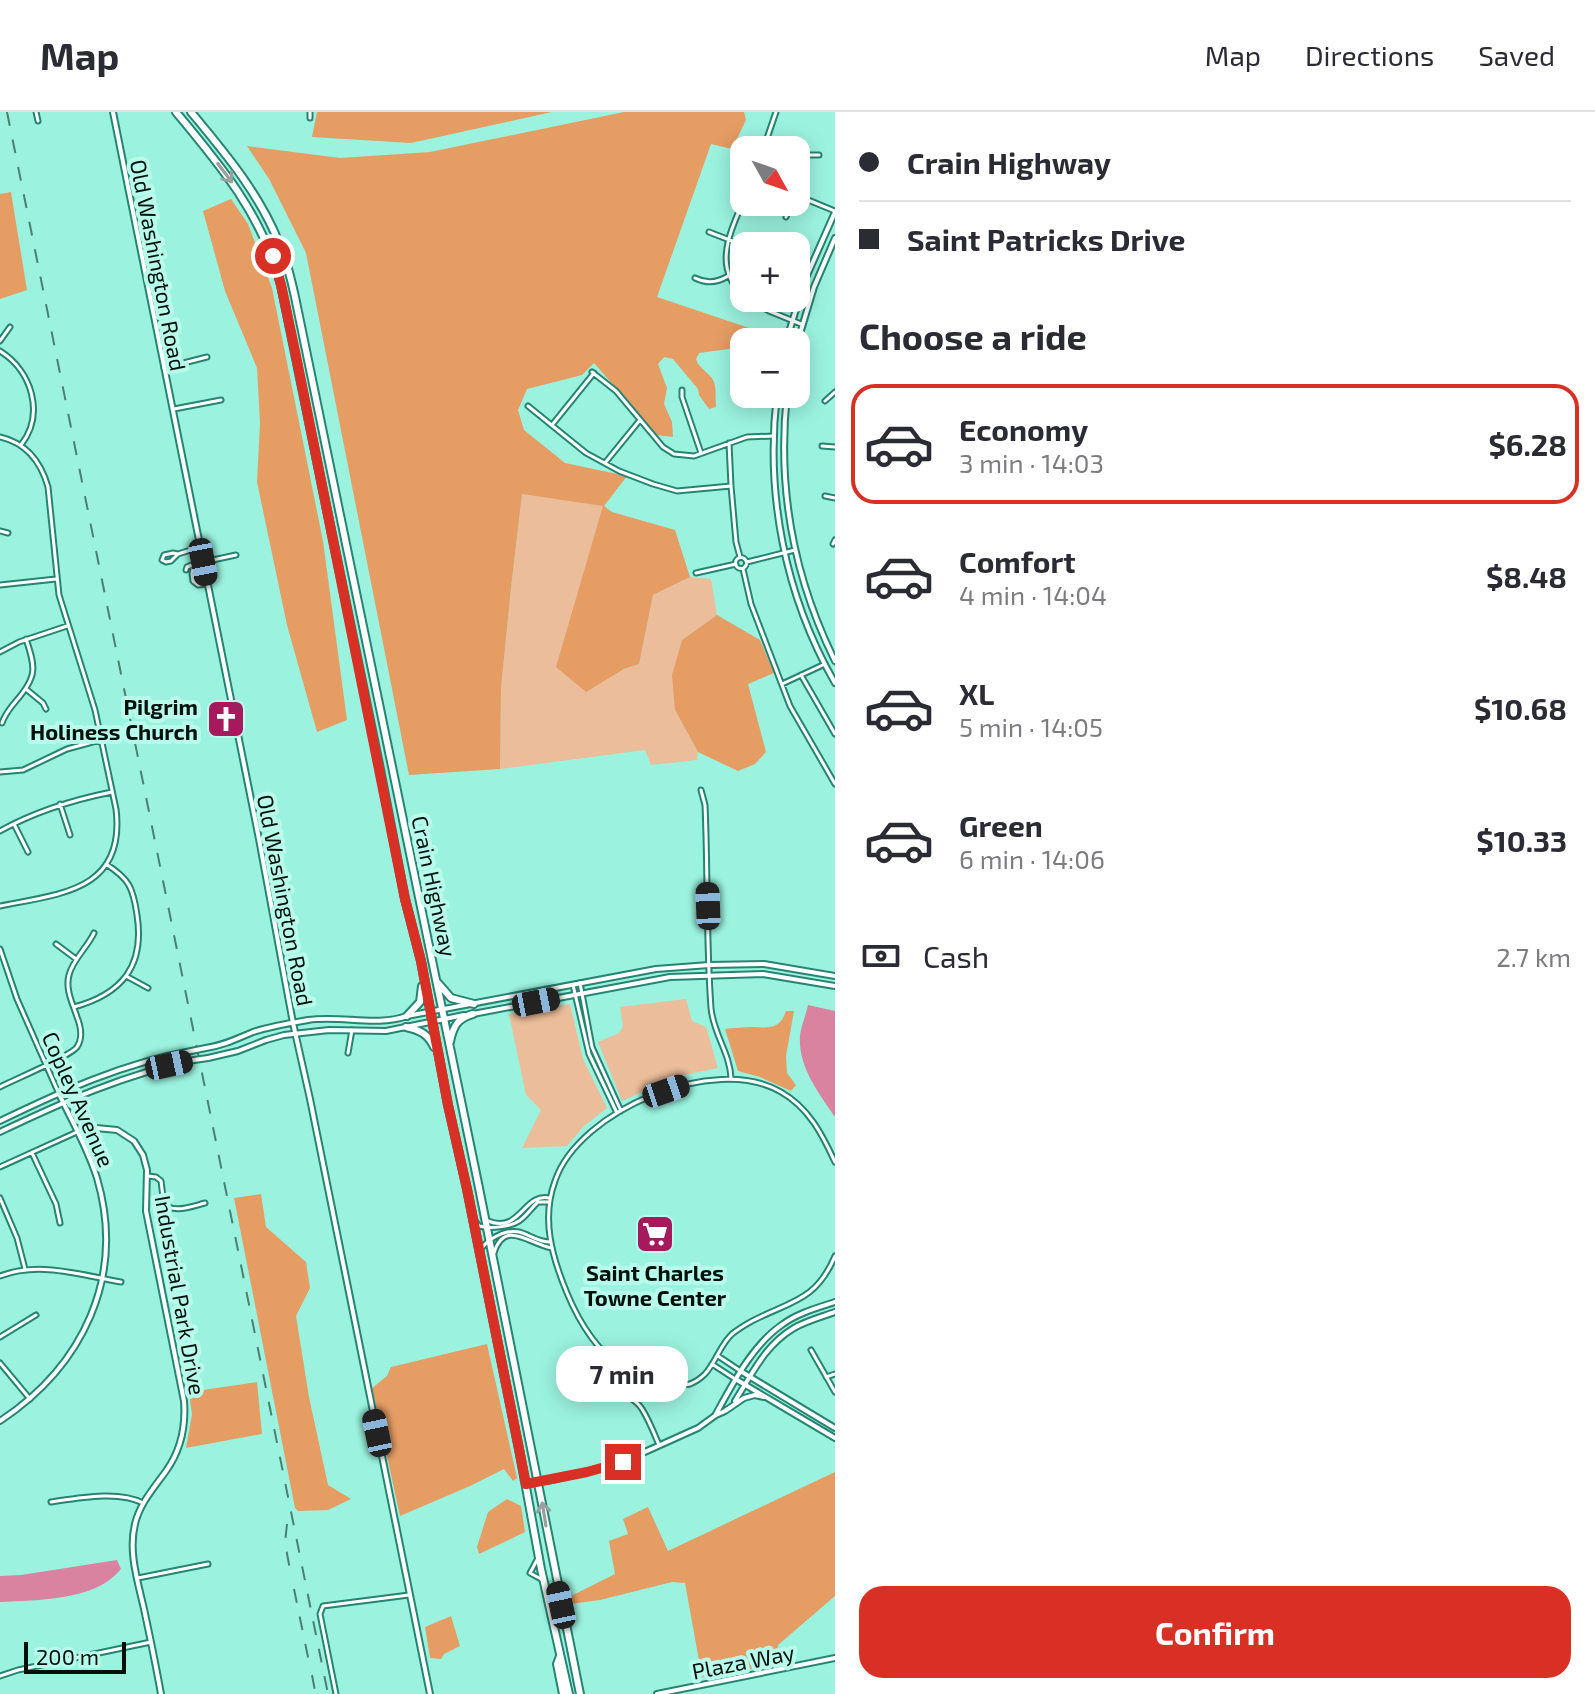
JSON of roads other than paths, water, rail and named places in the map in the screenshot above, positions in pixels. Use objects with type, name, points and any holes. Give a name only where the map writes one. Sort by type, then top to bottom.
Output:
[{"type":"highway","name":"Crain Highway","points":[[176,112],[236,186],[256,218],[281,285],[569,1694]]},
{"type":"highway","name":"Crain Highway","points":[[191,112],[249,184],[267,216],[282,249],[295,297],[580,1694]]},
{"type":"highway","points":[[327,510],[338,509]]},
{"type":"highway","points":[[358,659],[369,658]]},
{"type":"highway","points":[[407,1016],[420,1002],[422,970]]},
{"type":"highway","points":[[436,980],[451,998],[474,1004]]},
{"type":"highway","points":[[449,1045],[457,1022],[473,1014]]},
{"type":"highway","points":[[406,1027],[424,1033],[438,1054]]},
{"type":"highway","points":[[560,1656],[557,1664],[563,1694]]},
{"type":"main road","name":"Old Washington Road","points":[[113,112],[293,1023],[430,1694]]},
{"type":"main road","points":[[790,328],[809,270],[835,211]]},
{"type":"main road","points":[[800,328],[818,275],[835,238]]},
{"type":"main road","points":[[776,408],[776,497],[785,553],[798,599],[835,683]]},
{"type":"main road","points":[[784,462],[786,408]]},
{"type":"main road","points":[[774,436],[782,443],[786,499],[795,550],[813,613],[835,661]]},
{"type":"main road","points":[[0,1121],[137,1063],[226,1044],[256,1031],[293,1023],[336,1018],[395,1019],[646,971],[709,965],[764,964],[835,976]]},
{"type":"main road","points":[[0,1132],[63,1102],[136,1074],[232,1053],[266,1040],[296,1034],[329,1030],[386,1031],[649,980],[763,974],[835,986]]},
{"type":"main road","name":"Copley Avenue","points":[[0,1421],[53,1377],[74,1349],[93,1309],[102,1279],[106,1232],[102,1201],[93,1167],[59,1094]]},
{"type":"main road","name":"Industrial Park Drive","points":[[77,1132],[86,1129],[117,1130],[129,1137],[143,1155],[147,1176],[146,1211],[178,1367],[185,1416],[181,1442],[174,1458],[143,1503],[133,1534],[133,1550],[161,1694]]},
{"type":"main road","points":[[716,1415],[760,1345],[798,1315],[835,1302]]},
{"type":"main road","points":[[731,1406],[764,1354],[777,1340],[795,1328],[835,1312]]},
{"type":"main road","points":[[742,1372],[835,1428]]},
{"type":"main road","points":[[737,1380],[835,1438]]},
{"type":"main road","points":[[526,1484],[613,1466],[698,1428],[747,1397],[764,1397]]},
{"type":"main road","name":"Plaza Way","points":[[657,1694],[835,1658]]},
{"type":"street","points":[[36,112],[38,121]]},
{"type":"street","points":[[310,112],[310,118]]},
{"type":"street","points":[[769,136],[776,112]]},
{"type":"street","points":[[810,155],[819,155]]},
{"type":"street","points":[[810,201],[835,211]]},
{"type":"street","points":[[730,279],[726,256],[738,216]]},
{"type":"street","points":[[709,232],[729,240]]},
{"type":"street","points":[[695,278],[712,282],[728,276]]},
{"type":"street","points":[[771,312],[801,324]]},
{"type":"street","points":[[0,341],[10,327]]},
{"type":"street","points":[[0,351],[21,370],[32,396],[32,424],[21,445]]},
{"type":"street","points":[[164,368],[207,357]]},
{"type":"street","points":[[552,425],[593,373],[612,387],[670,452],[686,456],[747,437],[774,436]]},
{"type":"street","points":[[682,390],[701,453]]},
{"type":"street","points":[[825,401],[835,392]]},
{"type":"street","points":[[172,409],[221,400]]},
{"type":"street","points":[[528,406],[586,453],[653,484],[677,491],[731,486]]},
{"type":"street","points":[[605,463],[640,420]]},
{"type":"street","points":[[0,437],[21,445],[40,465],[46,480],[58,593],[89,691],[116,811],[117,831],[106,864],[91,879],[69,892],[0,906]]},
{"type":"street","points":[[729,443],[736,542],[740,557],[747,562]]},
{"type":"street","points":[[822,446],[835,447]]},
{"type":"street","points":[[825,496],[835,498]]},
{"type":"street","points":[[0,531],[8,533]]},
{"type":"street","points":[[178,554],[200,547]]},
{"type":"street","points":[[747,562],[795,550]]},
{"type":"street","points":[[186,570],[194,564],[236,555]]},
{"type":"street","points":[[736,564],[740,557]]},
{"type":"street","points":[[743,569],[747,562]]},
{"type":"street","points":[[194,564],[193,581],[198,585],[207,584]]},
{"type":"street","points":[[736,564],[743,569]]},
{"type":"street","points":[[696,573],[736,564]]},
{"type":"street","points":[[743,569],[751,604],[790,706],[835,784]]},
{"type":"street","points":[[0,585],[58,579]]},
{"type":"street","points":[[0,652],[13,644],[67,626]]},
{"type":"street","points":[[2,723],[4,715],[33,677],[34,666],[26,639]]},
{"type":"street","points":[[782,684],[825,664]]},
{"type":"street","points":[[801,675],[835,734]]},
{"type":"street","points":[[26,689],[46,709]]},
{"type":"street","points":[[0,772],[23,770],[67,749],[100,740]]},
{"type":"street","points":[[701,790],[705,805],[713,1020],[729,1060],[731,1078]]},
{"type":"street","points":[[0,831],[41,810],[112,792]]},
{"type":"street","points":[[60,804],[70,835]]},
{"type":"street","points":[[14,824],[28,852]]},
{"type":"street","points":[[74,1007],[111,991],[126,976],[138,950],[140,930],[130,885],[120,873],[106,864]]},
{"type":"street","points":[[0,1078],[2,1086],[65,1057],[77,1047],[81,1028],[68,980],[76,959],[94,933]]},
{"type":"street","points":[[56,944],[76,959]]},
{"type":"street","name":"Copley Avenue","points":[[0,949],[13,988],[59,1094]]},
{"type":"street","points":[[126,976],[148,988]]},
{"type":"street","points":[[578,994],[580,983]]},
{"type":"street","points":[[573,985],[592,1049],[619,1112]]},
{"type":"street","points":[[348,1053],[352,1030]]},
{"type":"street","points":[[835,1162],[807,1111],[781,1092],[748,1080],[698,1081],[619,1112],[594,1128],[578,1144],[558,1174],[550,1200],[548,1226],[560,1278],[594,1341],[631,1371],[684,1385],[698,1380],[708,1371],[735,1331],[799,1301],[809,1293],[824,1277],[835,1256]]},
{"type":"street","points":[[0,1167],[77,1132]]},
{"type":"street","points":[[32,1153],[56,1204],[60,1223]]},
{"type":"street","points":[[147,1176],[161,1181],[164,1203],[168,1208],[205,1203]]},
{"type":"street","points":[[0,1198],[17,1238],[25,1269]]},
{"type":"street","points":[[484,1217],[494,1223],[512,1220],[536,1198],[550,1200]]},
{"type":"street","points":[[471,1211],[479,1226],[486,1228],[515,1223],[538,1202],[550,1200]]},
{"type":"street","points":[[479,1252],[488,1240],[514,1230],[540,1241],[551,1242]]},
{"type":"street","points":[[494,1265],[496,1247],[508,1236],[517,1235],[542,1247],[552,1248]]},
{"type":"street","points":[[0,1276],[25,1269],[51,1269],[121,1282]]},
{"type":"street","points":[[0,1337],[36,1315]]},
{"type":"street","points":[[811,1350],[835,1392]]},
{"type":"street","points":[[717,1355],[742,1372]]},
{"type":"street","points":[[0,1363],[30,1399]]},
{"type":"street","points":[[619,1363],[614,1377],[616,1387],[641,1406],[659,1445]]},
{"type":"street","points":[[712,1364],[737,1380]]},
{"type":"street","points":[[826,1377],[835,1374]]},
{"type":"street","points":[[51,1502],[114,1496],[132,1497],[143,1503]]},
{"type":"street","points":[[539,1556],[530,1573],[544,1582]]},
{"type":"street","points":[[138,1578],[208,1564]]},
{"type":"street","points":[[336,1694],[320,1614],[323,1606],[409,1595]]},
{"type":"street","points":[[0,1676],[151,1642]]},
{"type":"railway","points":[[7,112],[328,1694]]},
{"type":"railway","points":[[287,1524],[285,1543],[291,1575]]},
{"type":"railway","points":[[294,1589],[309,1662]]},
{"type":"railway","points":[[312,1675],[315,1691]]},
{"type":"place","name":"Pilgrim Holiness Church","points":[[226,719]]},
{"type":"place","name":"Saint Charles Towne Center","points":[[655,1234]]}]
